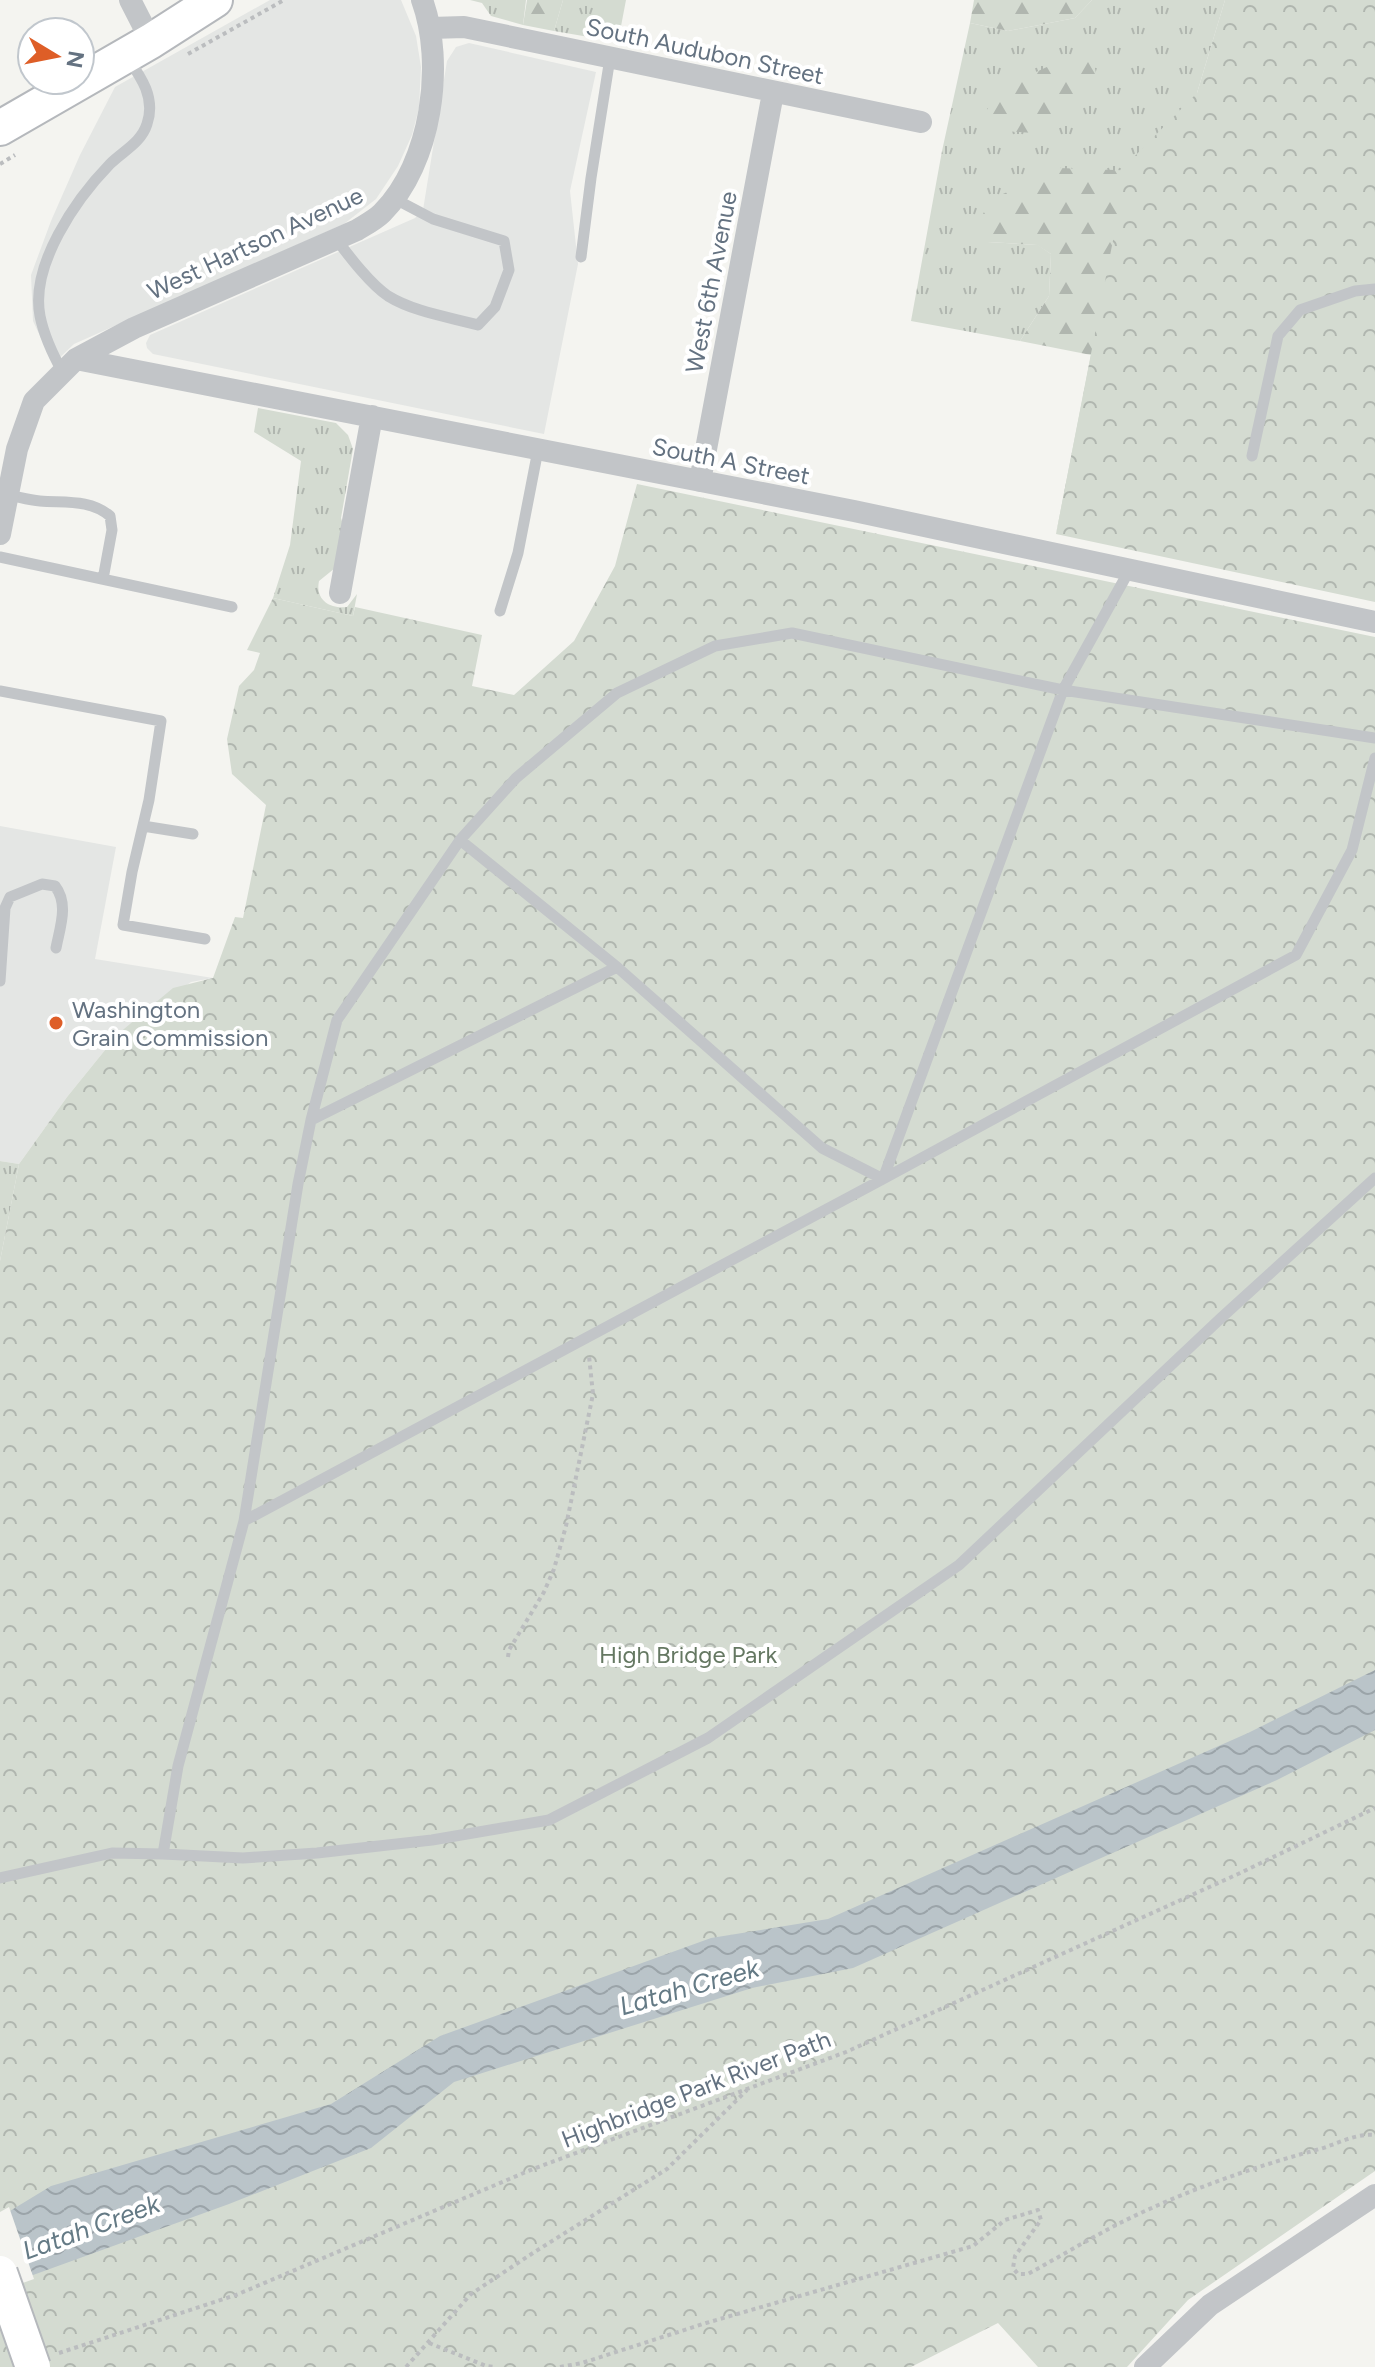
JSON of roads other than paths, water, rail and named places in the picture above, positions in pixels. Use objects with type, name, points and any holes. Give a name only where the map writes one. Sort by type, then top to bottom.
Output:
[{"type":"main road","points":[[0,128],[215,0]]},
{"type":"main road","points":[[0,2273],[46,2360]]},
{"type":"street","points":[[130,0],[139,48]]},
{"type":"street","name":"West Hartson Avenue","points":[[0,534],[17,449],[34,401],[70,366],[134,328],[368,223],[381,215],[395,199],[407,180],[430,104],[434,45],[422,0]]},
{"type":"street","name":"South Audubon Street","points":[[431,28],[464,27],[921,122]]},
{"type":"street","name":"West 6th Avenue","points":[[700,481],[773,93]]},
{"type":"street","name":"South A Street","points":[[70,366],[372,416],[1131,568],[1375,622]]},
{"type":"street","points":[[340,593],[372,416]]},
{"type":"street","points":[[1145,2367],[1210,2305],[1375,2195]]},
{"type":"lane","points":[[70,366],[51,351],[39,315],[39,288],[48,257],[63,226],[96,179],[112,161],[128,151],[147,125],[150,100],[142,80],[139,48]]},
{"type":"lane","points":[[581,257],[610,58]]},
{"type":"lane","points":[[336,239],[387,295],[427,312],[478,325],[495,307],[509,270],[504,241],[433,219],[395,199]]},
{"type":"lane","points":[[1252,456],[1278,336],[1300,310],[1355,291],[1375,289]]},
{"type":"lane","points":[[500,611],[518,553],[538,450]]},
{"type":"lane","points":[[8,495],[100,507],[110,516],[112,530],[103,579]]},
{"type":"lane","points":[[0,557],[232,607]]},
{"type":"lane","points":[[883,1179],[1063,690],[1131,568]]},
{"type":"lane","points":[[163,1854],[178,1766],[244,1521],[296,1199],[311,1120],[337,1020],[460,840],[516,778],[617,693],[715,646],[792,633],[1063,690],[1375,738]]},
{"type":"lane","points":[[0,691],[161,721],[149,800],[123,925],[205,939]]},
{"type":"lane","points":[[244,1521],[1296,955],[1352,850],[1375,758]]},
{"type":"lane","points":[[143,826],[193,834]]},
{"type":"lane","points":[[460,840],[617,967],[822,1148],[883,1179]]},
{"type":"lane","points":[[0,981],[5,908],[10,897],[42,884],[55,886],[64,906],[56,948]]},
{"type":"lane","points":[[311,1120],[617,967]]},
{"type":"lane","points":[[0,1878],[112,1853],[243,1858],[317,1853],[432,1840],[549,1820],[708,1738],[959,1565],[1375,1178]]},
{"type":"water","name":"Latah Creek","points":[[1375,1670],[1375,1730],[1277,1780],[853,1968],[752,1988],[454,2082],[371,2148],[229,2204],[0,2287],[0,2217],[51,2186],[331,2104],[440,2036],[711,1938],[828,1919],[1248,1733]]},
{"type":"place","name":"Washington Grain Commission","points":[[56,1023]]},
{"type":"park label","name":"High Bridge Park","points":[[688,1654]]}]
